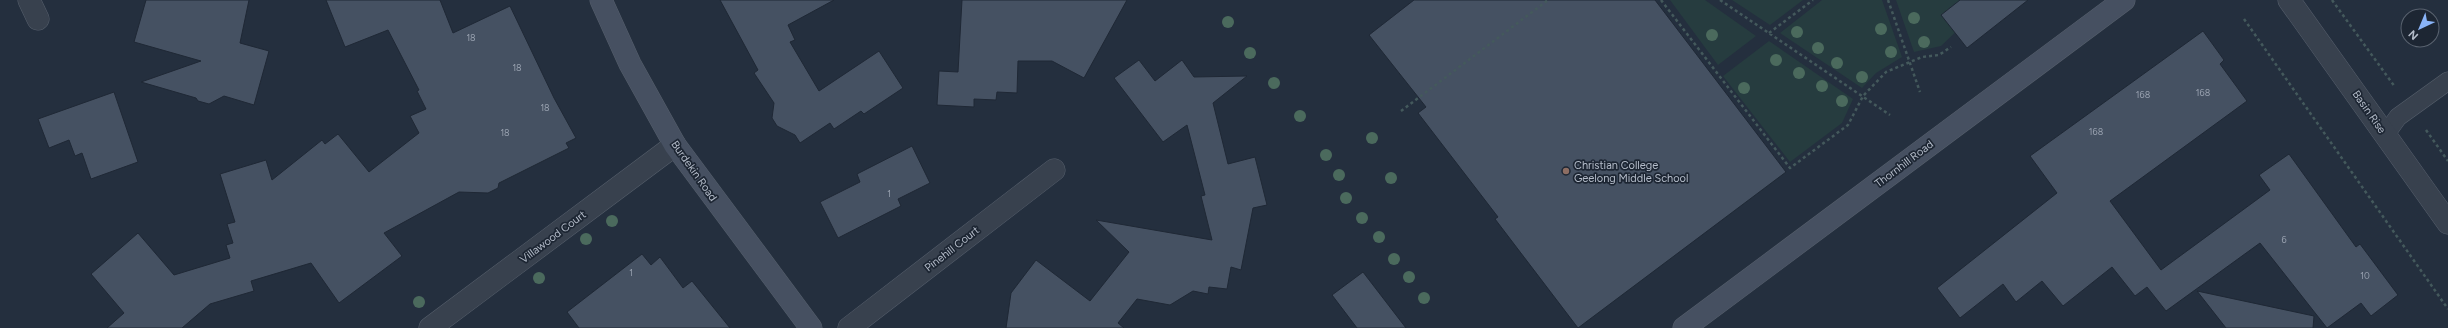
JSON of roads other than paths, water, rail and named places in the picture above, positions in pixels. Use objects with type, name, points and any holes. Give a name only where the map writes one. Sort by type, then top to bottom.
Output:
[{"type":"street","points":[[29,0],[38,20]]},
{"type":"street","name":"Burdekin Road","points":[[601,0],[630,64],[675,145],[811,328]]},
{"type":"street","name":"Thornhill Road","points":[[1684,328],[2124,0]]},
{"type":"street","name":"Basin Rise","points":[[2289,0],[2448,223]]},
{"type":"street","name":"Villawood Court","points":[[430,328],[675,145]]},
{"type":"street","name":"Pinehill Court","points":[[849,328],[1054,170]]},
{"type":"lane","points":[[2385,135],[2398,117],[2448,81]]},
{"type":"place","name":"Christian College Geelong Middle School","points":[[1566,171]]}]
